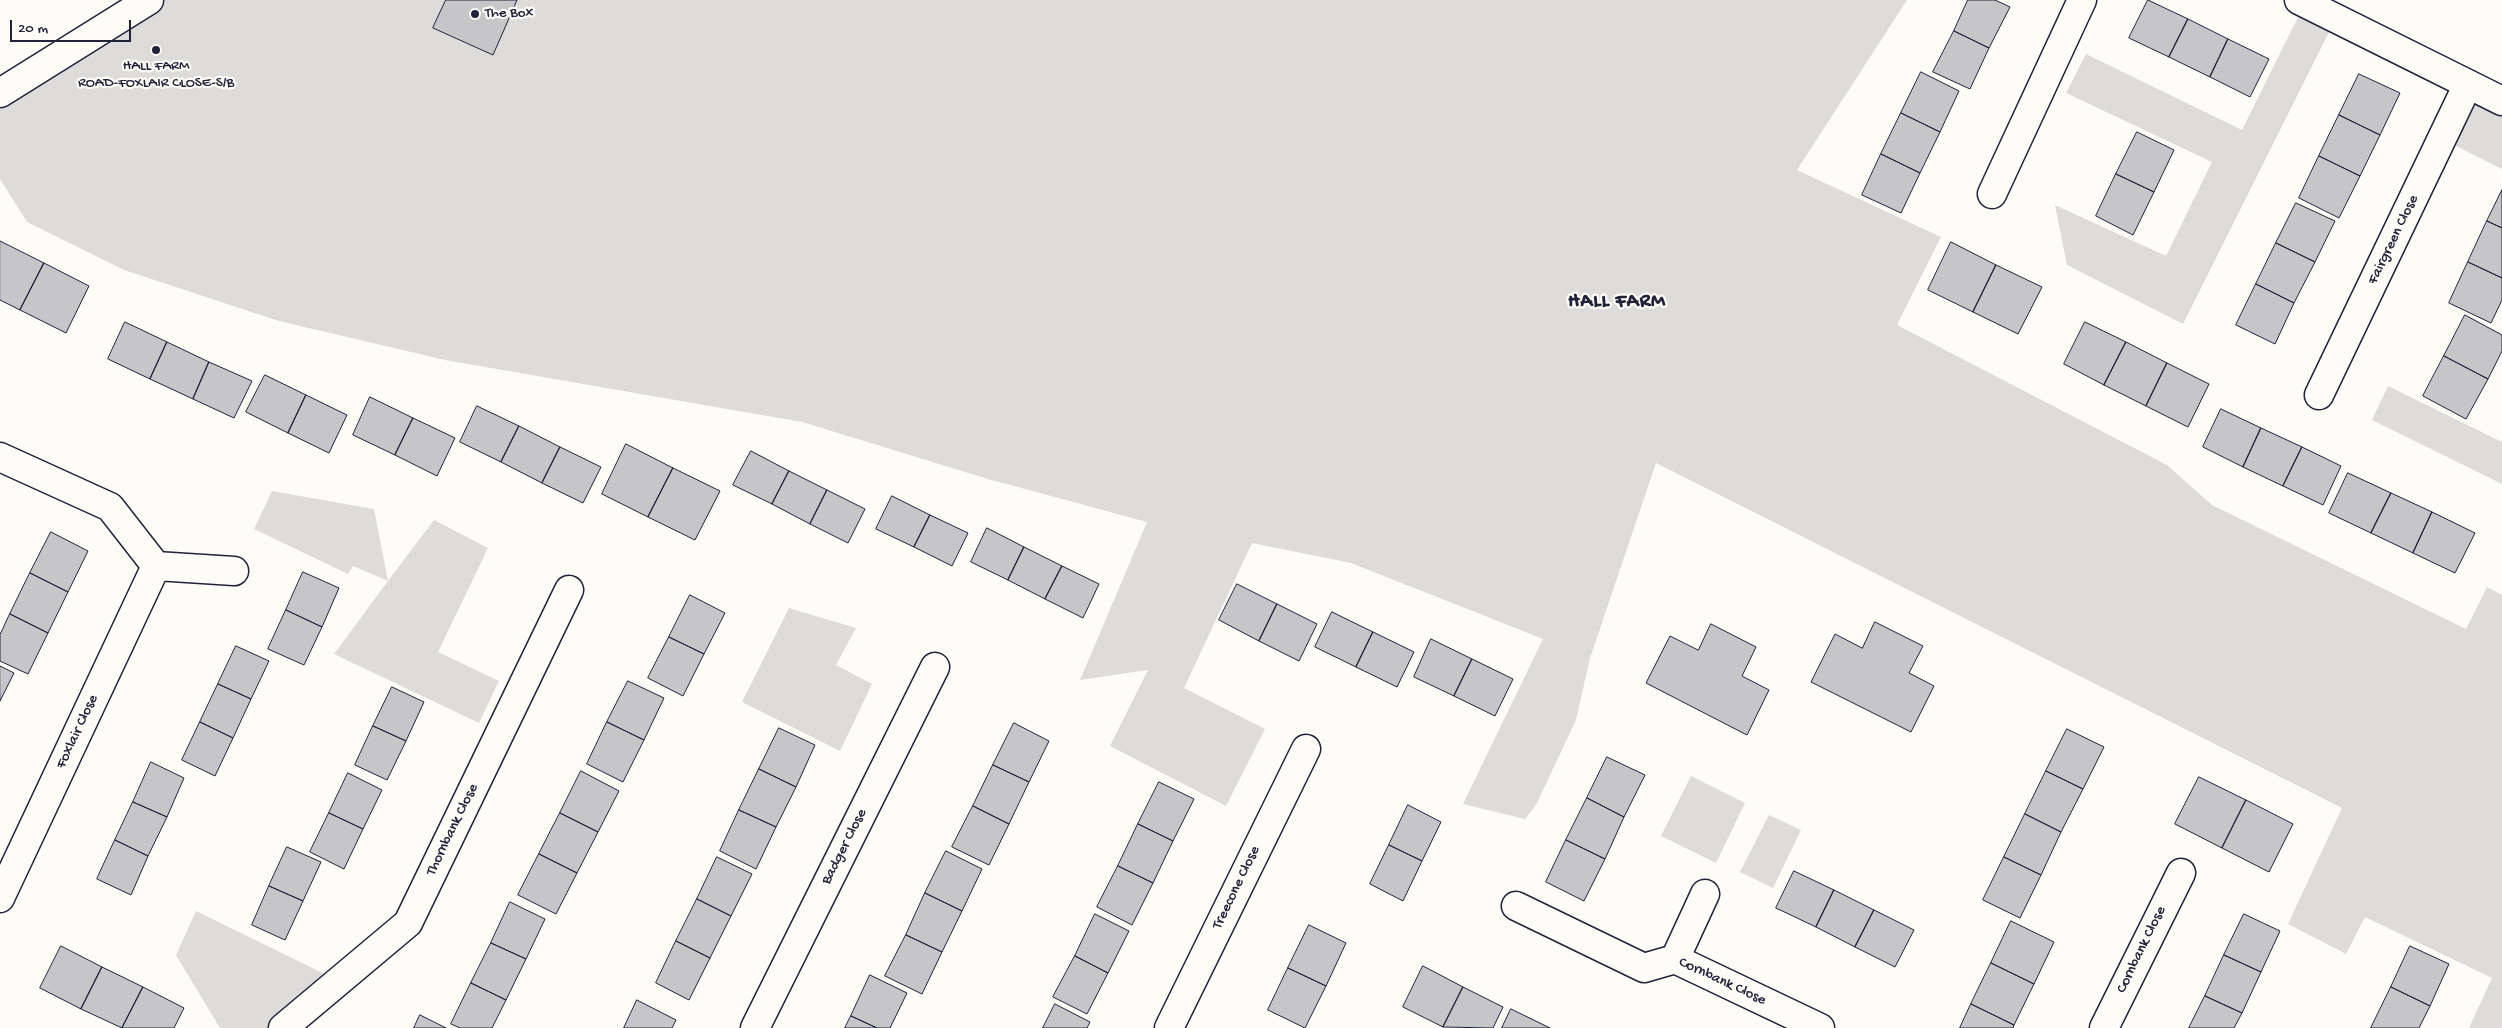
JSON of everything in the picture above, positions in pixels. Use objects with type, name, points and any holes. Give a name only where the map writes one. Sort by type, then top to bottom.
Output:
[{"type":"street","points":[[0,93],[149,0]]},
{"type":"street","points":[[1992,194],[2082,0]]},
{"type":"street","points":[[2299,0],[2502,100]]},
{"type":"street","name":"Fairgreen Close","points":[[2319,395],[2468,84]]},
{"type":"street","points":[[0,457],[110,507],[156,566],[234,571]]},
{"type":"street","name":"Foxlair Close","points":[[0,898],[156,566]]},
{"type":"street","name":"Thornbank Close","points":[[283,1028],[408,923],[569,590]]},
{"type":"street","name":"Badger Close","points":[[755,1028],[935,667]]},
{"type":"street","name":"Treecone Close","points":[[1169,1028],[1306,749]]},
{"type":"street","name":"Cornbank Close","points":[[2104,1028],[2181,872]]},
{"type":"street","points":[[1675,958],[1705,894]]},
{"type":"street","name":"Cornbank Close","points":[[1516,906],[1644,968],[1675,958],[1820,1028]]},
{"type":"shaded area","points":[[149,0],[1907,0],[1797,170],[1941,237],[1897,325],[2167,465],[2212,505],[2466,629],[2487,587],[2502,595],[2502,1028],[2469,1028],[2492,978],[2365,917],[2346,954],[2288,924],[2342,808],[1656,463],[1590,658],[1576,720],[1536,805],[1525,819],[1463,804],[1543,639],[1351,563],[1252,543],[1184,688],[1265,729],[1226,806],[1110,746],[1148,670],[1080,680],[1147,522],[988,479],[802,422],[445,360],[279,321],[124,270],[27,222],[0,179],[0,93]]},
{"type":"shaded area","points":[[2305,3],[2336,18],[2183,324],[2067,265],[2055,205],[2166,256],[2212,162],[2066,93],[2086,54],[2242,130]]},
{"type":"shaded area","points":[[2468,84],[2502,101],[2502,169],[2442,139]]},
{"type":"shaded area","points":[[2388,386],[2502,442],[2502,484],[2372,420]]},
{"type":"shaded area","points":[[272,491],[374,509],[388,581],[353,566],[348,574],[254,529]]},
{"type":"shaded area","points":[[434,520],[488,548],[438,652],[499,681],[479,723],[334,654]]},
{"type":"shaded area","points":[[789,608],[856,628],[836,665],[872,684],[840,751],[742,702]]},
{"type":"shaded area","points":[[1691,776],[1745,803],[1716,863],[1661,836]]},
{"type":"shaded area","points":[[1769,815],[1801,830],[1773,888],[1740,872]]},
{"type":"shaded area","points":[[196,911],[339,981],[283,1028],[220,1028],[176,955]]},
{"type":"building","name":"The Box","points":[[446,0],[517,0],[493,55],[433,28]]},
{"type":"building","points":[[1968,0],[1995,0],[2010,7],[1989,48],[1954,31]]},
{"type":"building","points":[[2148,0],[2188,19],[2169,57],[2129,38]]},
{"type":"building","points":[[2188,19],[2228,39],[2210,77],[2169,57]]},
{"type":"building","points":[[1954,31],[1989,48],[1970,89],[1933,72]]},
{"type":"building","points":[[2228,39],[2269,59],[2250,97],[2210,77]]},
{"type":"building","points":[[1921,72],[1959,91],[1940,132],[1901,113]]},
{"type":"building","points":[[2359,74],[2400,93],[2380,135],[2339,115]]},
{"type":"building","points":[[1901,113],[1940,132],[1920,173],[1881,154]]},
{"type":"building","points":[[2339,115],[2380,135],[2360,176],[2319,156]]},
{"type":"building","points":[[2137,132],[2174,150],[2154,192],[2116,174]]},
{"type":"building","points":[[1881,154],[1920,173],[1901,213],[1862,195]]},
{"type":"building","points":[[2319,156],[2360,176],[2339,218],[2299,198]]},
{"type":"building","points":[[2116,174],[2154,192],[2133,235],[2096,216]]},
{"type":"building","points":[[2502,190],[2502,228],[2487,221]]},
{"type":"building","points":[[2296,203],[2335,221],[2315,262],[2276,243]]},
{"type":"building","points":[[2487,221],[2502,228],[2502,278],[2468,262]]},
{"type":"building","points":[[0,241],[44,263],[20,310],[0,300]]},
{"type":"building","points":[[1951,242],[1996,265],[1973,312],[1928,290]]},
{"type":"building","points":[[2276,243],[2315,262],[2294,303],[2256,284]]},
{"type":"building","points":[[2468,262],[2502,278],[2502,300],[2491,323],[2449,303]]},
{"type":"building","points":[[44,263],[89,286],[66,333],[20,310]]},
{"type":"building","points":[[1996,265],[2042,287],[2018,334],[1973,312]]},
{"type":"building","points":[[2256,284],[2294,303],[2275,344],[2236,325]]},
{"type":"building","points":[[2465,315],[2502,335],[2502,351],[2488,379],[2444,356]]},
{"type":"building","points":[[125,322],[167,342],[150,379],[108,359]]},
{"type":"building","points":[[2085,322],[2126,342],[2104,385],[2064,364]]},
{"type":"building","points":[[167,342],[209,362],[193,399],[150,379]]},
{"type":"building","points":[[2126,342],[2167,363],[2146,406],[2104,385]]},
{"type":"building","points":[[2444,356],[2488,379],[2466,419],[2423,396]]},
{"type":"building","points":[[209,362],[252,381],[234,418],[193,399]]},
{"type":"building","points":[[2167,363],[2209,384],[2188,427],[2146,406]]},
{"type":"building","points":[[265,375],[306,395],[288,433],[246,412]]},
{"type":"building","points":[[306,395],[347,415],[329,453],[288,433]]},
{"type":"building","points":[[370,397],[413,418],[395,455],[353,435]]},
{"type":"building","points":[[477,406],[519,426],[501,462],[460,442]]},
{"type":"building","points":[[2221,409],[2261,428],[2243,467],[2203,447]]},
{"type":"building","points":[[413,418],[455,438],[437,476],[395,455]]},
{"type":"building","points":[[519,426],[560,447],[542,483],[501,462]]},
{"type":"building","points":[[2261,428],[2302,447],[2283,486],[2243,467]]},
{"type":"building","points":[[626,444],[673,468],[648,517],[602,494]]},
{"type":"building","points":[[560,447],[601,467],[583,503],[542,483]]},
{"type":"building","points":[[2302,447],[2341,466],[2323,505],[2283,486]]},
{"type":"building","points":[[751,451],[789,471],[772,504],[733,485]]},
{"type":"building","points":[[673,468],[720,491],[695,540],[648,517]]},
{"type":"building","points":[[789,471],[827,490],[810,524],[772,504]]},
{"type":"building","points":[[2348,473],[2391,493],[2371,533],[2329,513]]},
{"type":"building","points":[[827,490],[865,509],[848,543],[810,524]]},
{"type":"building","points":[[2391,493],[2432,512],[2413,553],[2371,533]]},
{"type":"building","points":[[892,496],[930,515],[914,547],[876,529]]},
{"type":"building","points":[[2432,512],[2475,533],[2455,573],[2413,553]]},
{"type":"building","points":[[930,515],[968,533],[952,566],[914,547]]},
{"type":"building","points":[[987,528],[1024,547],[1008,580],[971,562]]},
{"type":"building","points":[[51,532],[88,551],[68,592],[30,573]]},
{"type":"building","points":[[1024,547],[1062,566],[1045,599],[1008,580]]},
{"type":"building","points":[[1062,566],[1099,584],[1083,618],[1045,599]]},
{"type":"building","points":[[303,572],[339,588],[322,627],[286,610]]},
{"type":"building","points":[[30,573],[68,592],[48,633],[10,614]]},
{"type":"building","points":[[1237,584],[1277,604],[1259,641],[1219,620]]},
{"type":"building","points":[[690,595],[725,613],[704,654],[669,637]]},
{"type":"building","points":[[1277,604],[1317,624],[1299,661],[1259,641]]},
{"type":"building","points":[[286,610],[322,627],[304,665],[268,649]]},
{"type":"building","points":[[1332,612],[1373,632],[1356,667],[1315,647]]},
{"type":"building","points":[[10,614],[48,633],[28,674],[0,661],[0,635]]},
{"type":"building","points":[[1875,622],[1923,646],[1909,673],[1934,686],[1911,732],[1811,682],[1835,634],[1862,648]]},
{"type":"building","points":[[1711,624],[1756,647],[1742,676],[1769,690],[1747,735],[1646,683],[1670,636],[1698,650]]},
{"type":"building","points":[[1373,632],[1414,652],[1397,687],[1356,667]]},
{"type":"building","points":[[669,637],[704,654],[683,696],[648,678]]},
{"type":"building","points":[[1431,639],[1472,659],[1454,696],[1414,677]]},
{"type":"building","points":[[236,646],[269,661],[251,699],[218,684]]},
{"type":"building","points":[[1472,659],[1513,679],[1495,716],[1454,696]]},
{"type":"building","points":[[0,666],[14,673],[0,701]]},
{"type":"building","points":[[628,681],[664,698],[644,740],[607,722]]},
{"type":"building","points":[[218,684],[251,699],[233,738],[200,722]]},
{"type":"building","points":[[392,687],[424,702],[406,741],[373,726]]},
{"type":"building","points":[[200,722],[233,738],[215,776],[182,760]]},
{"type":"building","points":[[607,722],[644,740],[623,782],[587,764]]},
{"type":"building","points":[[1014,723],[1049,741],[1029,782],[993,765]]},
{"type":"building","points":[[373,726],[406,741],[387,780],[355,765]]},
{"type":"building","points":[[779,728],[815,745],[796,787],[759,769]]},
{"type":"building","points":[[2067,729],[2104,747],[2083,789],[2046,771]]},
{"type":"building","points":[[1607,757],[1645,775],[1624,817],[1587,798]]},
{"type":"building","points":[[151,762],[184,778],[167,817],[133,802]]},
{"type":"building","points":[[993,765],[1029,782],[1009,824],[973,806]]},
{"type":"building","points":[[759,769],[796,787],[776,827],[739,810]]},
{"type":"building","points":[[581,771],[619,791],[598,832],[560,813]]},
{"type":"building","points":[[2046,771],[2083,789],[2061,832],[2025,814]]},
{"type":"building","points":[[348,773],[382,790],[363,829],[329,813]]},
{"type":"building","points":[[2199,777],[2246,800],[2222,848],[2175,824]]},
{"type":"building","points":[[1159,782],[1194,799],[1173,841],[1138,824]]},
{"type":"building","points":[[1587,798],[1624,817],[1605,859],[1566,840]]},
{"type":"building","points":[[2246,800],[2293,824],[2269,872],[2222,848]]},
{"type":"building","points":[[133,802],[167,817],[148,856],[115,840]]},
{"type":"building","points":[[1408,805],[1441,822],[1422,861],[1389,845]]},
{"type":"building","points":[[973,806],[1009,824],[989,865],[952,847]]},
{"type":"building","points":[[739,810],[776,827],[756,869],[720,851]]},
{"type":"building","points":[[329,813],[363,829],[344,869],[310,852]]},
{"type":"building","points":[[560,813],[598,832],[577,873],[539,854]]},
{"type":"building","points":[[2025,814],[2061,832],[2041,875],[2004,857]]},
{"type":"building","points":[[1138,824],[1173,841],[1153,883],[1118,866]]},
{"type":"building","points":[[115,840],[148,856],[131,895],[97,879]]},
{"type":"building","points":[[1566,840],[1605,859],[1584,901],[1546,882]]},
{"type":"building","points":[[1389,845],[1422,861],[1403,901],[1370,884]]},
{"type":"building","points":[[287,847],[321,862],[303,901],[269,886]]},
{"type":"building","points":[[946,851],[982,869],[962,911],[925,893]]},
{"type":"building","points":[[539,854],[577,873],[556,914],[518,895]]},
{"type":"building","points":[[717,857],[752,874],[731,916],[697,899]]},
{"type":"building","points":[[2004,857],[2041,875],[2020,918],[1983,900]]},
{"type":"building","points":[[1118,866],[1153,883],[1132,925],[1097,907]]},
{"type":"building","points":[[1794,871],[1834,890],[1816,927],[1776,908]]},
{"type":"building","points":[[269,886],[303,901],[285,940],[252,925]]},
{"type":"building","points":[[1834,890],[1874,910],[1855,947],[1816,927]]},
{"type":"building","points":[[925,893],[962,911],[942,952],[906,935]]},
{"type":"building","points":[[697,899],[731,916],[710,958],[676,941]]},
{"type":"building","points":[[510,902],[545,919],[526,959],[491,943]]},
{"type":"building","points":[[1874,910],[1914,930],[1895,967],[1855,947]]},
{"type":"building","points":[[1095,914],[1129,931],[1108,973],[1075,956]]},
{"type":"building","points":[[2244,914],[2280,931],[2261,972],[2224,955]]},
{"type":"building","points":[[2011,921],[2054,942],[2034,984],[1991,963]]},
{"type":"building","points":[[1309,925],[1346,943],[1326,986],[1288,968]]},
{"type":"building","points":[[906,935],[942,952],[922,994],[885,976]]},
{"type":"building","points":[[676,941],[710,958],[689,1000],[656,983]]},
{"type":"building","points":[[491,943],[526,959],[506,1000],[471,983]]},
{"type":"building","points":[[61,946],[102,967],[81,1009],[40,988]]},
{"type":"building","points":[[2410,946],[2449,964],[2430,1006],[2391,987]]},
{"type":"building","points":[[2224,955],[2261,972],[2242,1013],[2205,996]]},
{"type":"building","points":[[1075,956],[1108,973],[1087,1014],[1053,997]]},
{"type":"building","points":[[1991,963],[2034,984],[2014,1025],[1971,1004]]},
{"type":"building","points":[[1423,966],[1463,987],[1443,1027],[1403,1007]]},
{"type":"building","points":[[102,967],[143,987],[122,1028],[81,1009]]},
{"type":"building","points":[[1288,968],[1326,986],[1305,1028],[1268,1010]]},
{"type":"building","points":[[870,975],[907,993],[890,1028],[877,1028],[851,1016]]},
{"type":"building","points":[[471,983],[506,1000],[492,1028],[460,1028],[451,1024]]},
{"type":"building","points":[[143,987],[184,1008],[174,1028],[122,1028]]},
{"type":"building","points":[[1463,987],[1503,1007],[1493,1028],[1443,1027]]},
{"type":"building","points":[[2391,987],[2430,1006],[2419,1028],[2371,1028]]},
{"type":"building","points":[[2205,996],[2242,1013],[2234,1028],[2189,1028]]},
{"type":"building","points":[[637,1000],[676,1020],[672,1028],[624,1028]]},
{"type":"building","points":[[1055,1004],[1090,1022],[1087,1028],[1043,1028]]},
{"type":"building","points":[[1971,1004],[2014,1025],[2013,1028],[1960,1028]]},
{"type":"building","points":[[1511,1009],[1550,1028],[1502,1028]]},
{"type":"building","points":[[420,1015],[446,1028],[414,1028]]},
{"type":"building","points":[[851,1016],[877,1028],[845,1028]]},
{"type":"place","name":"The Box","points":[[475,14]]},
{"type":"place","name":"HALL FARM ROAD-FOXLAIR CLOSE-S/B","points":[[156,50]]},
{"type":"district","name":"HALL FARM","points":[[1617,303]]}]
